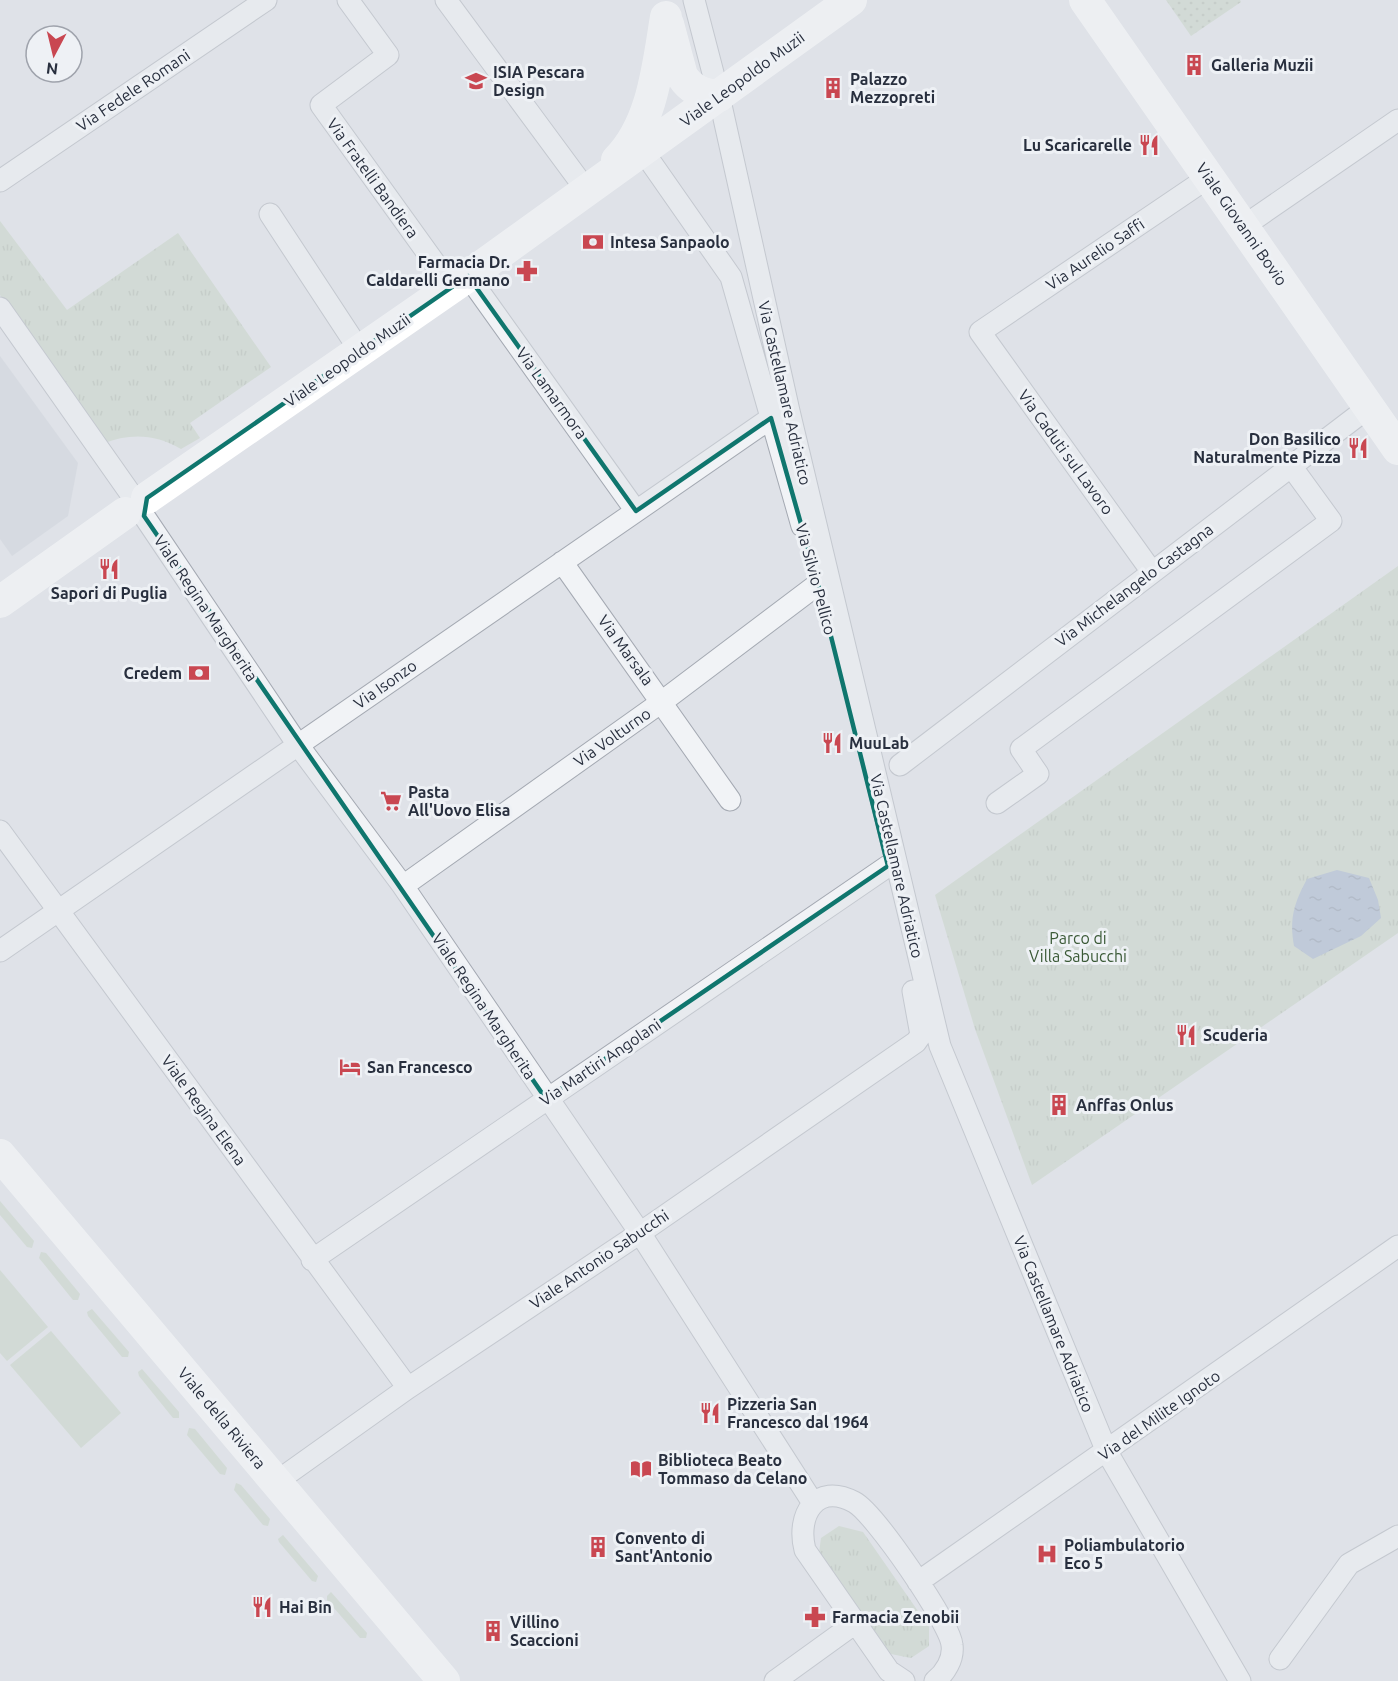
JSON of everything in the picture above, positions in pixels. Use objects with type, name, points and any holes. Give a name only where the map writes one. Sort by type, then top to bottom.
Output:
[{"type":"street","name":"Via Fedele Romani","points":[[0,181],[266,0]]},
{"type":"street","name":"Via Fratelli Bandiera","points":[[348,0],[388,55],[321,105],[460,282]]},
{"type":"street","points":[[446,0],[584,187]]},
{"type":"street","name":"Via Castellamare Adriatico","points":[[694,0],[719,96],[796,445],[940,1046],[1107,1452],[1240,1681]]},
{"type":"street","name":"Viale Leopoldo Muzii","points":[[0,602],[460,282],[851,0]]},
{"type":"street","name":"Viale Giovanni Bovio","points":[[1085,0],[1398,449]]},
{"type":"street","name":"Viale Leopoldo Muzii","points":[[546,221],[552,212],[619,158],[639,131],[657,68],[663,8]]},
{"type":"street","points":[[663,8],[682,76],[687,83],[703,94],[719,96]]},
{"type":"street","points":[[1244,226],[1398,120]]},
{"type":"street","name":"Via Silvio Pellico","points":[[643,151],[731,277],[818,584],[888,866],[921,1035]]},
{"type":"street","name":"Via Aurelio Saffi","points":[[980,332],[1209,177]]},
{"type":"street","points":[[270,214],[360,351]]},
{"type":"street","name":"Via Lamarmora","points":[[460,282],[636,511]]},
{"type":"street","name":"Viale Regina Margherita","points":[[0,308],[137,505],[298,745],[403,886],[546,1099],[640,1233],[813,1503]]},
{"type":"street","name":"Via Caduti sul Lavoro","points":[[980,332],[1152,572]]},
{"type":"street","name":"Via Michelangelo Castagna","points":[[900,765],[1369,407]]},
{"type":"street","name":"Via Isonzo","points":[[0,951],[771,418]]},
{"type":"street","points":[[998,803],[1038,774],[1021,749],[1331,521],[1291,466]]},
{"type":"street","name":"Via Marsala","points":[[562,562],[663,701],[730,800]]},
{"type":"street","name":"Via Volturno","points":[[403,886],[663,701],[818,584]]},
{"type":"street","name":"Viale Regina Elena","points":[[0,831],[60,910],[312,1260],[408,1388]]},
{"type":"street","name":"Via Martiri Angolani","points":[[312,1260],[888,866]]},
{"type":"street","name":"Viale Antonio Sabucchi","points":[[276,1482],[408,1388],[640,1233],[916,1042],[921,1035]]},
{"type":"street","name":"Viale della Riviera","points":[[0,1155],[444,1681]]},
{"type":"street","name":"Via del Milite Ignoto","points":[[918,1582],[1107,1452],[1398,1246]]},
{"type":"street","points":[[904,1681],[889,1671],[805,1550],[801,1526],[813,1503],[833,1497],[843,1498],[865,1510],[918,1582],[949,1629],[953,1647],[948,1666],[936,1681]]},
{"type":"street","points":[[1281,1659],[1349,1564],[1398,1536]]},
{"type":"street","points":[[775,1681],[855,1624]]},
{"type":"highlighted area","points":[[468,276],[636,511],[771,418],[818,584],[888,866],[546,1099],[144,516],[147,498]]},
{"type":"shaded area","points":[[0,356],[78,463],[68,516],[12,556],[0,539]]},
{"type":"green space","points":[[1166,0],[1240,0],[1241,2],[1191,36]]},
{"type":"green space","points":[[0,221],[67,310],[178,233],[271,367],[190,423],[200,438],[181,449],[162,440],[142,437],[122,438],[102,444],[0,295]]},
{"type":"green space","name":"Parco di Villa Sabucchi","points":[[1398,566],[1398,933],[1032,1185],[975,1029],[935,895]]},
{"type":"green space","points":[[0,1201],[34,1241],[32,1248],[27,1247],[0,1215]]},
{"type":"green space","points":[[41,1252],[46,1253],[80,1294],[78,1300],[73,1300],[39,1258]]},
{"type":"green space","points":[[0,1270],[48,1327],[7,1361],[0,1353]]},
{"type":"green space","points":[[92,1309],[129,1352],[128,1357],[122,1357],[88,1316],[87,1312]]},
{"type":"green space","points":[[51,1331],[121,1413],[81,1448],[10,1365]]},
{"type":"green space","points":[[142,1369],[179,1412],[179,1418],[173,1418],[139,1376],[138,1372]]},
{"type":"green space","points":[[189,1428],[195,1429],[227,1468],[225,1475],[220,1474],[187,1435]]},
{"type":"green space","points":[[236,1483],[241,1485],[270,1519],[268,1526],[263,1525],[234,1490]]},
{"type":"green space","points":[[839,1526],[863,1532],[929,1627],[929,1646],[911,1658],[891,1654],[819,1553],[821,1538]]},
{"type":"green space","points":[[283,1535],[318,1576],[316,1582],[312,1581],[279,1542],[278,1539]]},
{"type":"green space","points":[[331,1592],[367,1633],[366,1638],[360,1638],[327,1600]]},
{"type":"water","points":[[1337,870],[1369,878],[1378,900],[1381,918],[1361,936],[1313,959],[1294,946],[1292,928],[1294,911],[1307,879]]},
{"type":"place","name":"Galleria Muzii","points":[[1194,65]]},
{"type":"place","name":"ISIA Pescara Design","points":[[476,81]]},
{"type":"place","name":"Palazzo Mezzopreti","points":[[833,88]]},
{"type":"place","name":"Lu Scaricarelle","points":[[1149,145]]},
{"type":"place","name":"Intesa Sanpaolo","points":[[593,242]]},
{"type":"place","name":"Farmacia Dr. Caldarelli Germano","points":[[527,271]]},
{"type":"place","name":"Don Basilico Naturalmente Pizza","points":[[1358,448]]},
{"type":"place","name":"Sapori di Puglia","points":[[109,569]]},
{"type":"place","name":"Credem","points":[[199,673]]},
{"type":"place","name":"MuuLab","points":[[832,743]]},
{"type":"place","name":"Pasta All'Uovo Elisa","points":[[391,801]]},
{"type":"place","name":"Scuderia","points":[[1186,1035]]},
{"type":"place","name":"San Francesco","points":[[350,1067]]},
{"type":"place","name":"Anffas Onlus","points":[[1059,1105]]},
{"type":"place","name":"Pizzeria San Francesco dal 1964","points":[[710,1413]]},
{"type":"place","name":"Biblioteca Beato Tommaso da Celano","points":[[641,1469]]},
{"type":"place","name":"Convento di Sant'Antonio","points":[[598,1547]]},
{"type":"place","name":"Poliambulatorio Eco 5","points":[[1047,1554]]},
{"type":"place","name":"Hai Bin","points":[[262,1607]]},
{"type":"place","name":"Farmacia Zenobii","points":[[815,1617]]},
{"type":"place","name":"Villino Scaccioni","points":[[493,1631]]}]
